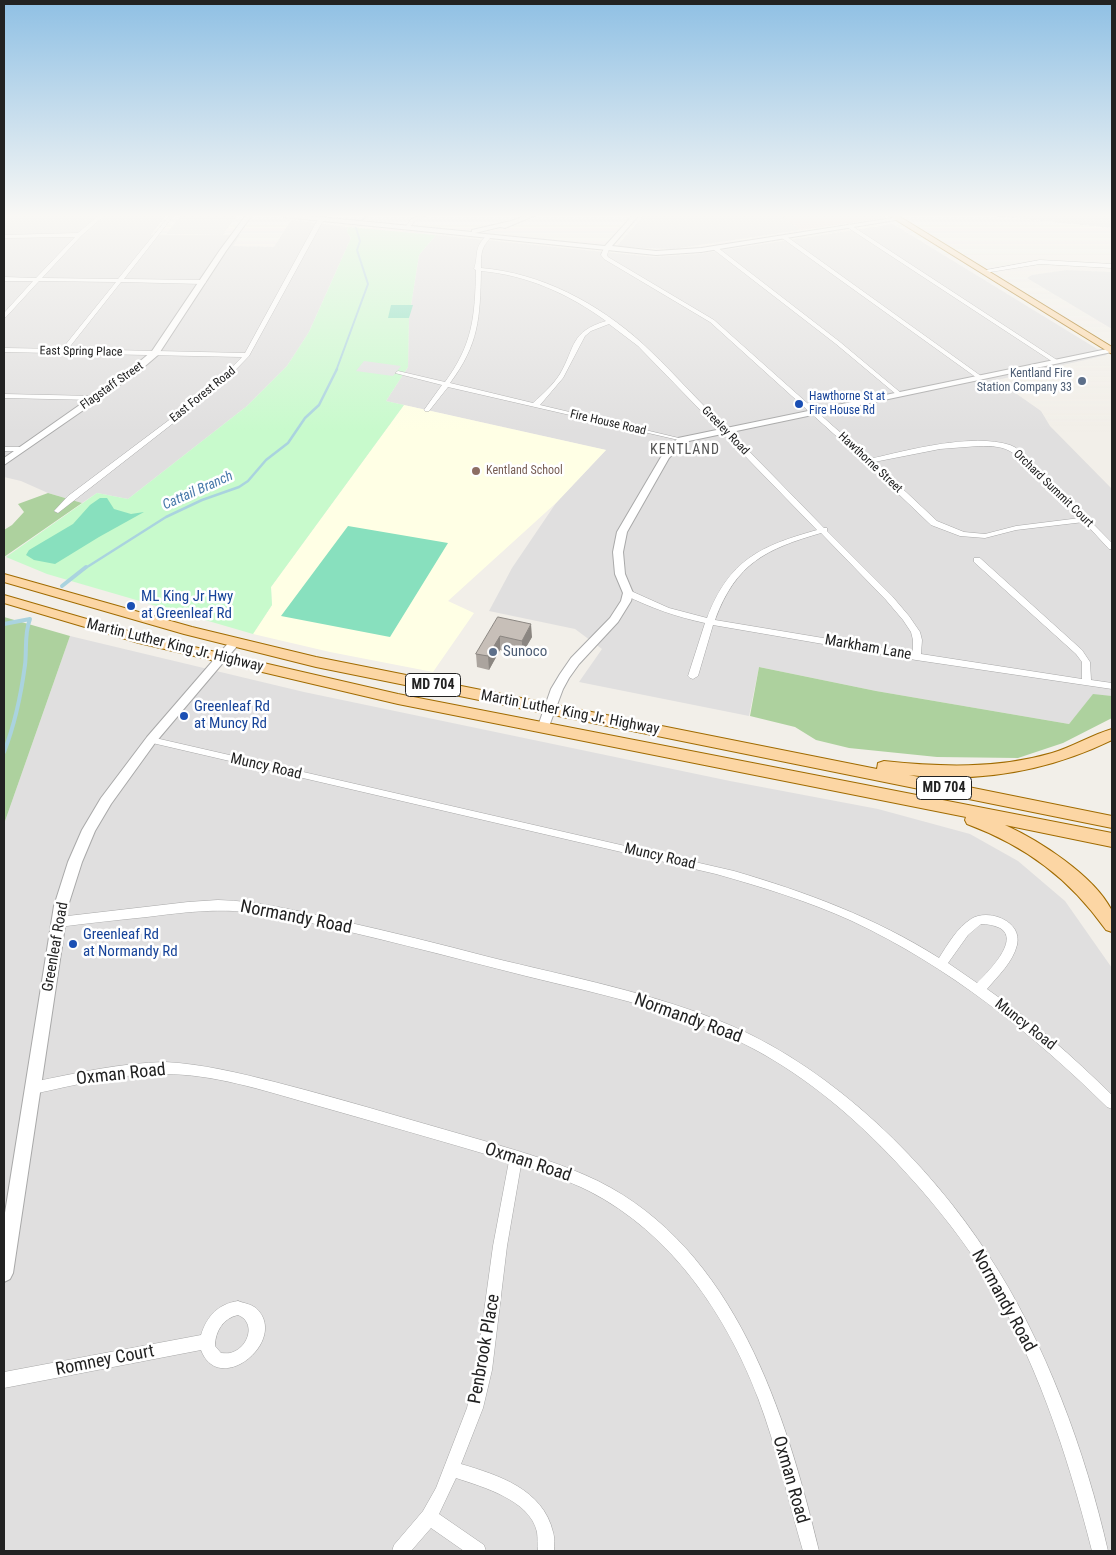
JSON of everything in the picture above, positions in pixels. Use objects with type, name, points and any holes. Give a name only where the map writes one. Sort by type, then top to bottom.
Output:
[{"type":"main road","points":[[1015,288],[1112,350]]},
{"type":"main road","name":"Martin Luther King Jr. Highway","points":[[4,578],[234,643],[316,662],[1112,822]]},
{"type":"main road","name":"Martin Luther King Jr. Highway","points":[[4,599],[139,639],[398,699],[544,726],[1112,840]]},
{"type":"main road","points":[[775,754],[909,769],[991,771],[1022,767],[1065,757],[1112,734]]},
{"type":"main road","points":[[823,783],[964,817],[1018,838],[1043,853],[1090,893],[1112,925]]},
{"type":"street","points":[[4,316],[31,288]]},
{"type":"street","points":[[64,351],[116,288]]},
{"type":"street","name":"Flagstaff Street","points":[[4,462],[134,372],[155,353],[199,288]]},
{"type":"street","name":"East Forest Road","points":[[58,511],[71,498],[215,388],[247,355],[284,288]]},
{"type":"street","points":[[426,410],[462,361],[473,335],[477,288]]},
{"type":"street","name":"Greeley Road","points":[[552,288],[610,322],[640,345],[824,530],[889,598],[913,627],[919,644],[916,657]]},
{"type":"street","name":"Hawthorne Street","points":[[656,288],[707,318],[814,412],[934,523],[963,534],[985,536],[1016,528],[1085,520]]},
{"type":"street","points":[[766,288],[838,343],[899,394]]},
{"type":"street","points":[[855,288],[979,377]]},
{"type":"street","points":[[943,288],[1055,361]]},
{"type":"street","points":[[534,406],[562,375],[580,336],[592,328],[610,322]]},
{"type":"street","name":"East Spring Place","points":[[4,350],[247,355]]},
{"type":"street","name":"Fire House Road","points":[[398,373],[682,440],[1112,350]]},
{"type":"street","points":[[4,396],[94,398]]},
{"type":"street","points":[[544,726],[557,689],[571,666],[614,620],[628,593],[618,564],[618,547],[622,532],[666,458],[682,440]]},
{"type":"street","name":"Orchard Summit Court","points":[[868,461],[973,443],[996,443],[1009,447],[1062,496],[1112,547]]},
{"type":"street","points":[[4,449],[21,450]]},
{"type":"street","points":[[692,676],[712,620],[729,583],[739,570],[749,561],[784,542],[824,530]]},
{"type":"street","points":[[977,560],[1079,652],[1086,662],[1087,683]]},
{"type":"street","name":"Markham Lane","points":[[628,593],[671,611],[712,620],[916,657],[1112,686]]},
{"type":"street","name":"Greenleaf Road","points":[[4,1273],[61,906],[75,862],[89,830],[127,771],[234,643]]},
{"type":"street","name":"Muncy Road","points":[[151,740],[681,862],[773,886],[856,919],[941,965],[979,989],[1036,1032],[1112,1103]]},
{"type":"street","name":"Normandy Road","points":[[59,922],[216,905],[245,906],[297,915],[466,955],[659,1006],[729,1031],[778,1057],[813,1079],[875,1129],[931,1191],[980,1256],[998,1284],[1023,1331],[1060,1418],[1078,1469],[1100,1551]]},
{"type":"street","points":[[941,965],[974,922],[986,919],[1003,924],[1012,933],[1012,945],[1003,961],[979,989]]},
{"type":"street","name":"Oxman Road","points":[[33,1088],[128,1070],[165,1068],[196,1070],[245,1080],[377,1115],[562,1173],[593,1186],[626,1206],[664,1236],[705,1284],[740,1336],[765,1395],[811,1551]]},
{"type":"street","name":"Penbrook Place","points":[[400,1551],[429,1517],[452,1469],[475,1408],[484,1370],[501,1237],[516,1158]]},
{"type":"street","name":"Romney Court","points":[[4,1380],[206,1342]]},
{"type":"street","points":[[452,1469],[497,1483],[526,1502],[538,1513],[543,1522],[548,1537],[546,1551]]},
{"type":"street","points":[[429,1517],[478,1551]]},
{"type":"shaded area","points":[[4,288],[329,288],[309,332],[287,366],[247,406],[128,499],[97,493],[82,503],[48,493],[21,481],[4,477]]},
{"type":"shaded area","points":[[414,288],[997,288],[1107,355],[997,380],[1041,411],[1050,426],[1112,489],[1112,696],[1093,695],[1069,724],[876,691],[759,667],[749,716],[579,682],[602,649],[575,629],[489,611],[512,568],[556,503],[606,450],[386,401],[408,367],[409,318]]},
{"type":"shaded area","points":[[1043,288],[1112,288],[1112,329]]},
{"type":"shaded area","points":[[364,361],[401,366],[393,376],[356,371]]},
{"type":"shaded area","points":[[404,405],[606,450],[556,503],[448,601],[474,613],[433,672],[330,652],[253,634],[272,605],[271,587]]},
{"type":"shaded area","points":[[70,636],[304,692],[730,781],[878,809],[970,834],[1018,861],[1065,901],[1112,968],[1112,1551],[4,1551],[4,824]]},
{"type":"green space","points":[[329,288],[414,288],[409,318],[408,367],[386,401],[404,405],[271,587],[272,605],[253,634],[47,574],[6,557],[97,493],[128,499],[247,406],[287,366],[309,332]]},
{"type":"green space","points":[[391,305],[413,305],[409,318],[388,318]]},
{"type":"green space","points":[[48,493],[82,503],[4,557],[4,530],[12,525],[24,512],[18,504]]},
{"type":"green space","points":[[100,498],[107,498],[114,509],[131,514],[144,512],[55,564],[34,560],[26,555],[29,550],[73,524],[90,505]]},
{"type":"green space","points":[[348,526],[448,543],[390,637],[281,616]]},
{"type":"green space","points":[[4,617],[70,636],[4,824]]},
{"type":"green space","points":[[759,667],[876,691],[1069,724],[1093,694],[1112,696],[1112,718],[1063,743],[1018,758],[937,757],[849,748],[816,740],[795,727],[750,716]]},
{"type":"building","points":[[498,617],[531,624],[522,641],[500,636],[488,656],[476,654]]},
{"type":"waterway","name":"Cattail Branch","points":[[336,371],[367,288]]},
{"type":"waterway","name":"Cattail Branch","points":[[84,569],[166,517],[202,500],[239,487],[248,481],[266,460],[288,443],[305,418],[319,405],[336,371]]},
{"type":"waterway","name":"Cattail Branch","points":[[62,586],[86,567]]},
{"type":"waterway","name":"Cattail Branch","points":[[4,624],[30,619],[19,698],[4,752]]},
{"type":"place","name":"Kentland Fire Station Company 33","points":[[1082,381]]},
{"type":"place","name":"Hawthorne St at Fire House Rd","points":[[799,404]]},
{"type":"place","name":"Kentland School","points":[[476,471]]},
{"type":"place","name":"ML King Jr Hwy at Greenleaf Rd","points":[[131,606]]},
{"type":"place","name":"Sunoco","points":[[493,652]]},
{"type":"place","name":"Greenleaf Rd at Muncy Rd","points":[[184,716]]},
{"type":"place","name":"Greenleaf Rd at Normandy Rd","points":[[73,944]]},
{"type":"district","name":"KENTLAND","points":[[685,450]]}]
